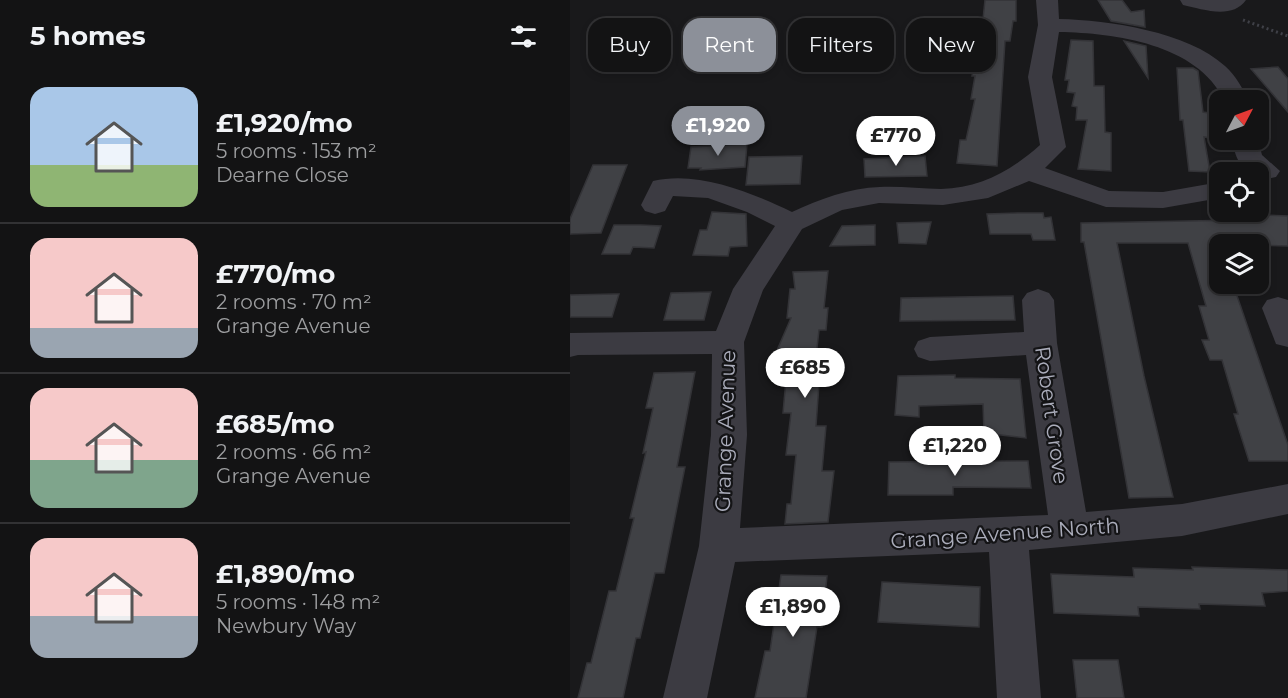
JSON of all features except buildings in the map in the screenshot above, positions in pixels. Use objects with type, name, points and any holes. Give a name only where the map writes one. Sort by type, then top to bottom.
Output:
[{"type":"street","points":[[1191,0],[1228,3]]},
{"type":"street","points":[[655,205],[663,187],[712,190],[758,206],[792,223],[834,203],[879,195],[943,197],[988,190],[1027,171],[1053,147],[1040,77],[1048,13],[1158,41],[1203,59],[1233,90]]},
{"type":"street","points":[[1247,150],[1249,158],[1271,176]]},
{"type":"street","points":[[1027,171],[1106,199],[1163,200],[1209,192]]},
{"type":"street","name":"Grange Avenue","points":[[685,698],[719,546],[729,435],[728,342],[748,289],[792,223]]},
{"type":"street","name":"Robert Grove","points":[[1038,300],[1041,343],[1069,530]]},
{"type":"street","points":[[570,345],[578,343],[728,342]]},
{"type":"street","points":[[930,349],[1041,343]]},
{"type":"street","name":"Grange Avenue North","points":[[719,546],[1008,536],[1182,520],[1288,499]]},
{"type":"street","points":[[1008,536],[1019,698]]},
{"type":"path","points":[[1228,3],[1228,15],[1288,36]]}]
